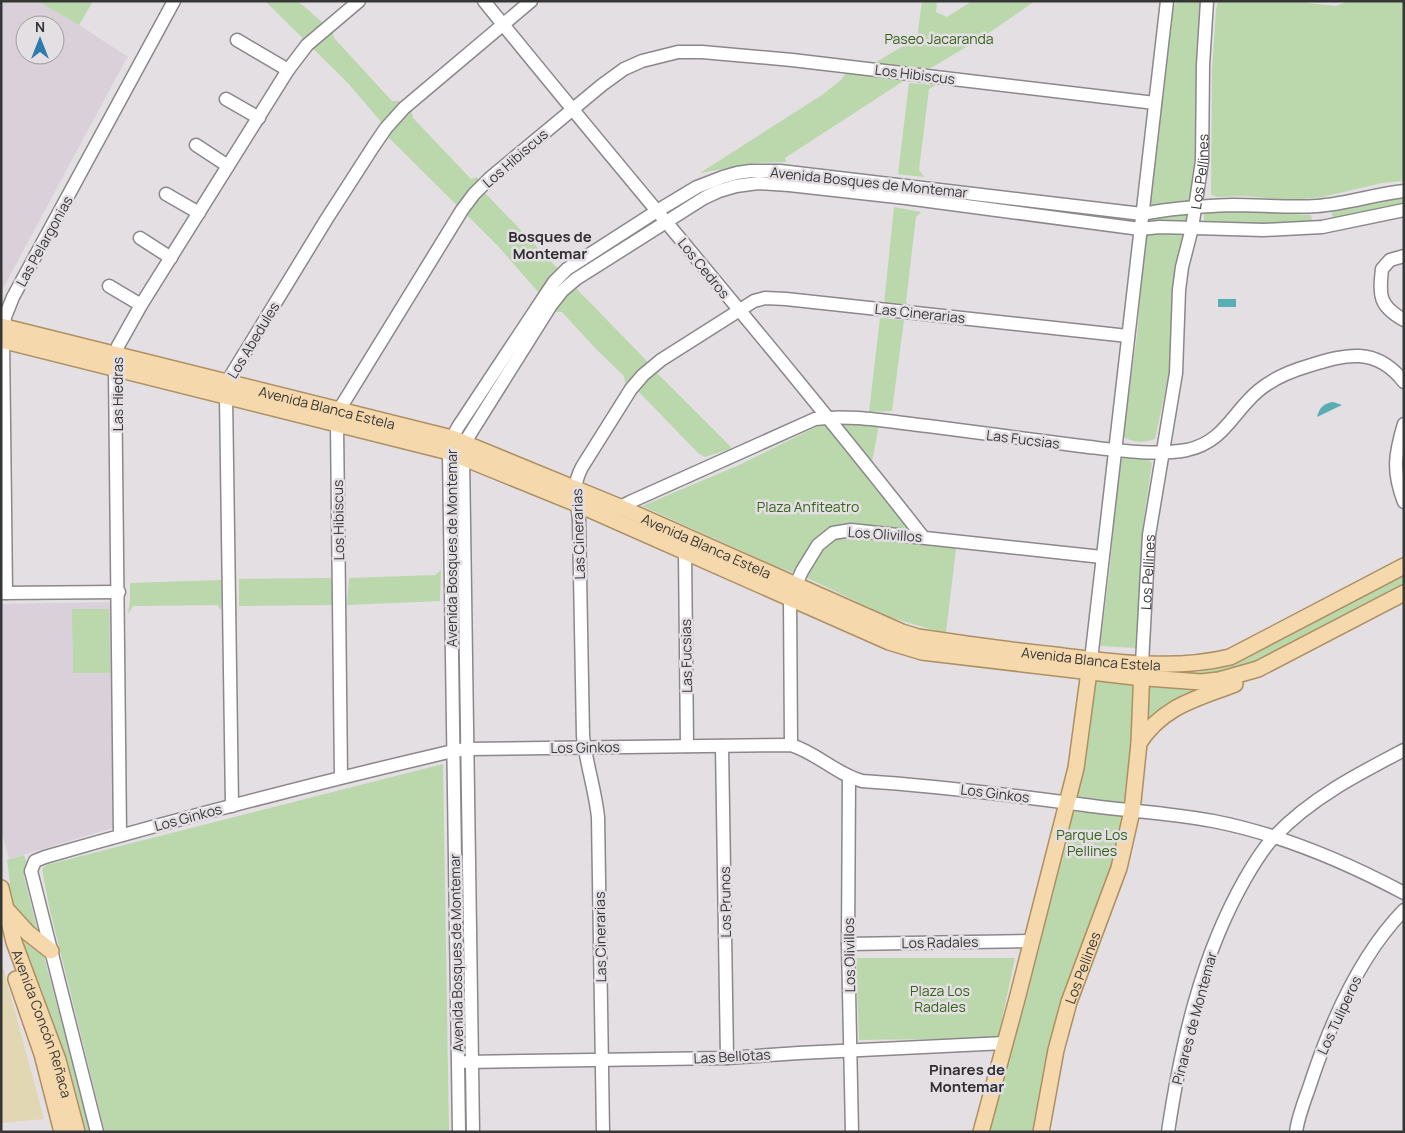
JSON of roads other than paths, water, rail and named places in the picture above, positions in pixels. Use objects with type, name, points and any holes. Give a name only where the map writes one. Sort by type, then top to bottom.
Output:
[{"type":"main road","name":"Avenida Blanca Estela","points":[[2,333],[457,447],[576,497],[685,552],[918,637],[981,646],[1090,666],[1142,670],[1201,682],[1220,680],[1258,669],[1404,593]]},
{"type":"main road","name":"Avenida Blanca Estela","points":[[576,497],[620,507],[690,537],[792,592]]},
{"type":"main road","name":"Avenida Blanca Estela","points":[[1142,670],[1199,664],[1230,657],[1404,566]]},
{"type":"main road","points":[[981,1132],[1076,768],[1090,666]]},
{"type":"main road","points":[[1139,743],[1148,729],[1167,712],[1242,681],[1258,669]]},
{"type":"main road","name":"Los Pellines","points":[[1041,1132],[1056,1050],[1069,1002],[1119,868],[1132,811],[1139,743],[1142,670]]},
{"type":"main road","name":"Avenida Concón Reñaca","points":[[1,888],[14,942],[58,1060],[72,1132]]},
{"type":"main road","points":[[5,907],[28,933],[51,951]]},
{"type":"main road","name":"Avenida Concón Reñaca","points":[[1,932],[42,1054],[72,1132]]},
{"type":"street","name":"Las Pelargonias","points":[[119,592],[4,593],[2,333],[4,317],[12,297],[174,1]]},
{"type":"street","name":"Las Hiedras","points":[[120,835],[116,361],[118,346],[141,305],[288,70],[307,45],[359,1]]},
{"type":"street","name":"Los Cedros","points":[[484,1],[667,221],[922,537]]},
{"type":"street","name":"Los Abedules","points":[[232,806],[226,389],[326,220],[386,128],[404,108],[531,1]]},
{"type":"street","points":[[1090,666],[1166,1]]},
{"type":"street","name":"Los Pellines","points":[[1142,670],[1149,535],[1176,373],[1179,290],[1182,267],[1196,207],[1202,161],[1203,65],[1207,1]]},
{"type":"street","points":[[237,40],[288,70]]},
{"type":"street","name":"Los Hibiscus","points":[[341,777],[338,417],[462,210],[474,194],[490,178],[602,85],[633,65],[665,54],[690,52],[900,72],[1155,103]]},
{"type":"street","points":[[226,99],[258,118]]},
{"type":"street","points":[[196,145],[228,166]]},
{"type":"street","name":"Avenida Bosques de Montemar","points":[[459,1132],[453,750],[457,447],[554,282],[567,269],[697,187],[723,177],[751,171],[780,170],[1142,214],[1196,207],[1234,205],[1320,206],[1387,192],[1404,191]]},
{"type":"street","name":"Avenida Bosques de Montemar","points":[[473,1132],[467,748],[457,447],[562,291],[576,279],[704,198],[719,191],[758,183],[906,198],[1140,229],[1160,227],[1264,230],[1322,226],[1404,210]]},
{"type":"street","points":[[166,194],[199,213]]},
{"type":"street","points":[[1320,206],[1322,226]]},
{"type":"street","points":[[140,238],[171,258]]},
{"type":"street","points":[[1403,318],[1392,314],[1385,306],[1380,295],[1380,288],[1382,269],[1390,260],[1404,256]]},
{"type":"street","points":[[108,286],[141,305]]},
{"type":"street","name":"Las Cinerarias","points":[[603,1132],[598,817],[595,792],[585,758],[584,747],[576,479],[632,389],[643,375],[661,360],[738,310],[754,301],[774,298],[1128,336]]},
{"type":"street","name":"Las Fucsias","points":[[620,507],[815,419],[840,417],[883,421],[1115,450],[1162,452],[1186,450],[1207,443],[1218,436],[1258,390],[1295,370],[1333,358],[1358,355],[1376,359],[1392,369],[1404,382]]},
{"type":"street","points":[[1403,499],[1397,486],[1396,464],[1398,443],[1404,424]]},
{"type":"street","points":[[1403,499],[1404,464]]},
{"type":"street","name":"Los Olivillos","points":[[792,592],[818,545],[833,533],[851,530],[1102,557]]},
{"type":"street","name":"Las Fucsias","points":[[686,746],[685,552],[690,537]]},
{"type":"street","points":[[792,592],[792,745]]},
{"type":"street","name":"Los Ginkos","points":[[97,1132],[31,868],[37,859],[120,835],[341,777],[453,750],[467,748],[792,745],[805,750],[849,777],[862,781],[967,790],[1199,818],[1232,825],[1274,836],[1370,875],[1404,893]]},
{"type":"street","name":"Los Prunos","points":[[722,746],[727,1058]]},
{"type":"street","name":"Pinares de Montemar","points":[[1168,1132],[1182,1055],[1206,964],[1236,895],[1253,866],[1274,836],[1308,807],[1363,771],[1404,750]]},
{"type":"street","name":"Los Olivillos","points":[[849,777],[848,944],[852,1050],[852,1132]]},
{"type":"street","name":"Los Tuliperos","points":[[1296,1132],[1317,1061],[1336,1015],[1375,945],[1404,910]]},
{"type":"street","name":"Los Radales","points":[[848,944],[1032,941]]},
{"type":"street","name":"Las Bellotas","points":[[458,1062],[727,1058],[1005,1043]]},
{"type":"water","points":[[1218,299],[1236,299],[1236,307],[1218,307]]},
{"type":"water","points":[[1333,402],[1342,405],[1317,417],[1322,406]]},
{"type":"district","name":"Bosques de Montemar","points":[[550,244]]},
{"type":"district","name":"Pinares de Montemar","points":[[967,1078]]},
{"type":"park label","name":"Paseo Jacaranda","points":[[939,38]]},
{"type":"park label","name":"Plaza Anfiteatro","points":[[808,506]]},
{"type":"park label","name":"Parque Los Pellines","points":[[1092,842]]},
{"type":"park label","name":"Plaza Los Radales","points":[[940,998]]}]
